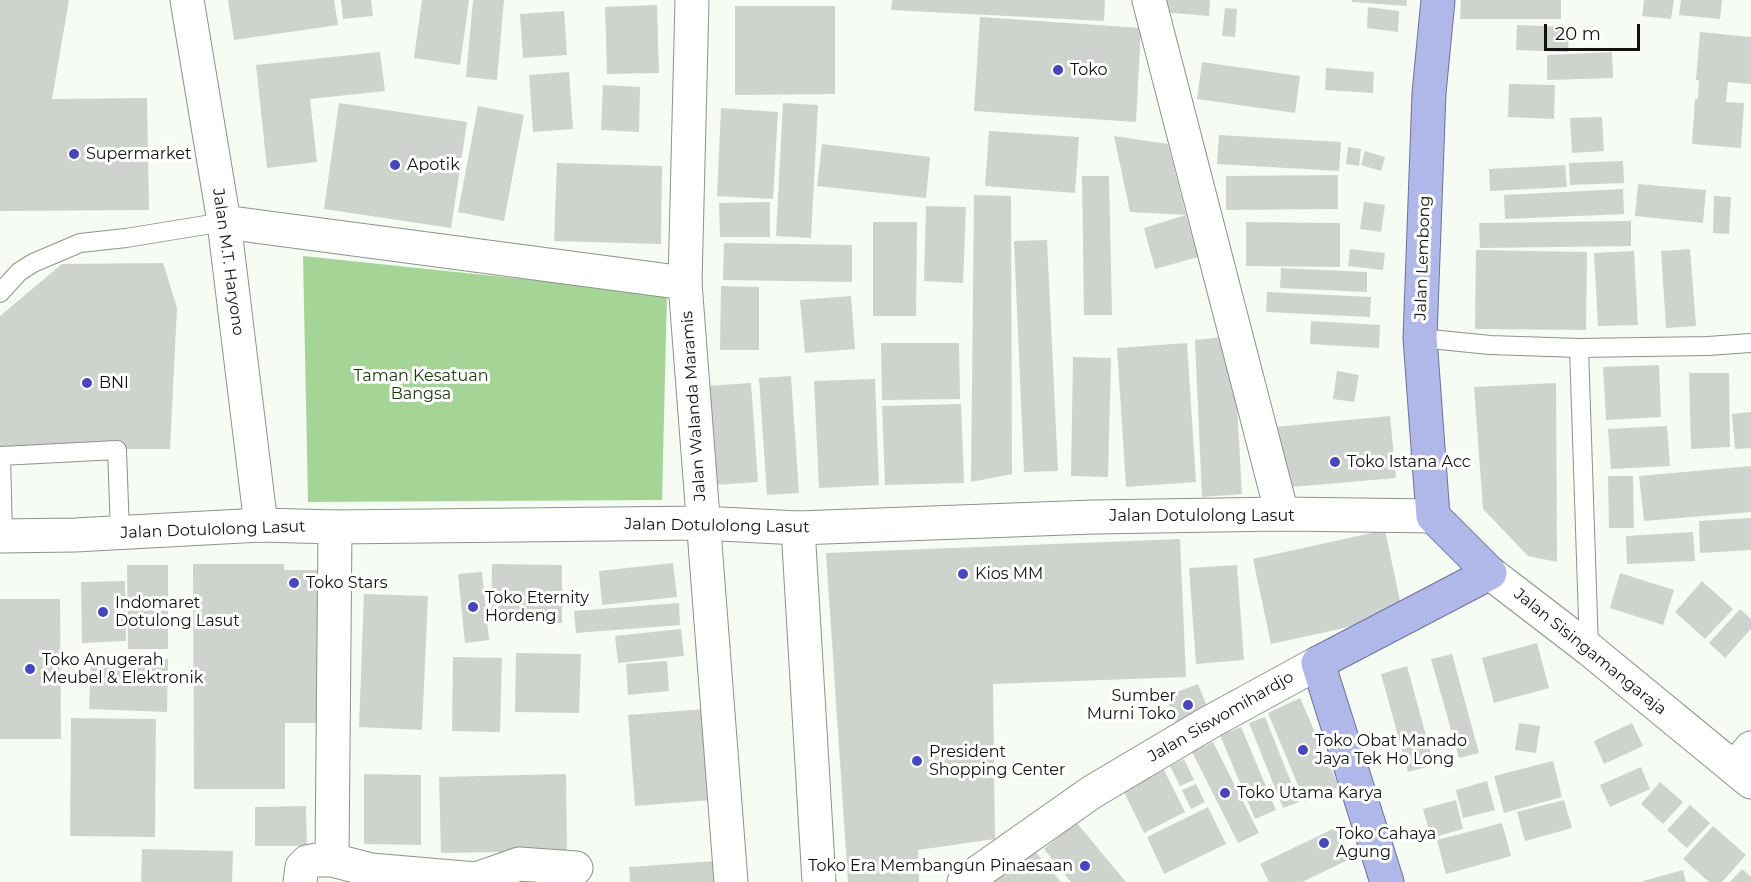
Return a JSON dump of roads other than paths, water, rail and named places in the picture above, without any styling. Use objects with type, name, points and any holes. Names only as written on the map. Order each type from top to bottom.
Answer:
[{"type":"highway","name":"Jalan Lembong","points":[[1433,516],[1420,338],[1429,93],[1438,0]]},
{"type":"highway","name":"Jalan Sisingamangaraja","points":[[1433,516],[1490,573]]},
{"type":"highway","name":"Jalan Siswomihardjo","points":[[1318,663],[1490,573]]},
{"type":"highway","points":[[1318,663],[1387,882]]},
{"type":"street","name":"Jalan M.T. Haryono","points":[[188,0],[224,222],[261,525]]},
{"type":"street","name":"Jalan Walanda Maramis","points":[[692,0],[685,283],[731,882]]},
{"type":"street","points":[[1149,0],[1282,514]]},
{"type":"street","points":[[224,222],[685,283]]},
{"type":"street","name":"Jalan Dotulolong Lasut","points":[[2,536],[261,525],[334,527],[702,523],[798,528],[1093,517],[1282,514],[1433,516]]},
{"type":"street","points":[[332,860],[334,527]]},
{"type":"street","points":[[798,528],[819,882]]},
{"type":"street","name":"Jalan Sisingamangaraja","points":[[1490,573],[1745,766]]},
{"type":"street","name":"Jalan Siswomihardjo","points":[[964,882],[1092,792],[1210,722],[1318,663]]},
{"type":"street","points":[[300,882],[302,867],[307,862],[317,860],[332,860],[370,870],[476,879],[519,864],[576,868]]},
{"type":"lane","points":[[0,293],[19,272],[33,263],[81,243],[224,222]]},
{"type":"lane","points":[[1420,338],[1490,345],[1579,348],[1751,343]]},
{"type":"lane","points":[[1579,348],[1589,649]]},
{"type":"lane","points":[[2,536],[0,456],[117,450],[120,532]]},
{"type":"place","name":"Toko","points":[[1058,70]]},
{"type":"place","name":"Supermarket","points":[[74,154]]},
{"type":"place","name":"Apotik","points":[[395,165]]},
{"type":"place","name":"BNI","points":[[87,383]]},
{"type":"place","name":"Toko Istana Acc","points":[[1335,462]]},
{"type":"place","name":"Kios MM","points":[[963,574]]},
{"type":"place","name":"Toko Stars","points":[[294,583]]},
{"type":"place","name":"Toko Eternity Hordeng","points":[[473,607]]},
{"type":"place","name":"Indomaret Dotulong Lasut","points":[[103,612]]},
{"type":"place","name":"Toko Anugerah Meubel & Elektronik","points":[[30,669]]},
{"type":"place","name":"Sumber Murni Toko","points":[[1188,705]]},
{"type":"place","name":"Toko Obat Manado Jaya Tek Ho Long","points":[[1303,750]]},
{"type":"place","name":"President Shopping Center","points":[[917,761]]},
{"type":"place","name":"Toko Utama Karya","points":[[1225,793]]},
{"type":"place","name":"Toko Cahaya Agung","points":[[1324,843]]},
{"type":"place","name":"Toko Era Membangun Pinaesaan","points":[[1085,866]]},
{"type":"park label","name":"Taman Kesatuan Bangsa","points":[[421,385]]}]
